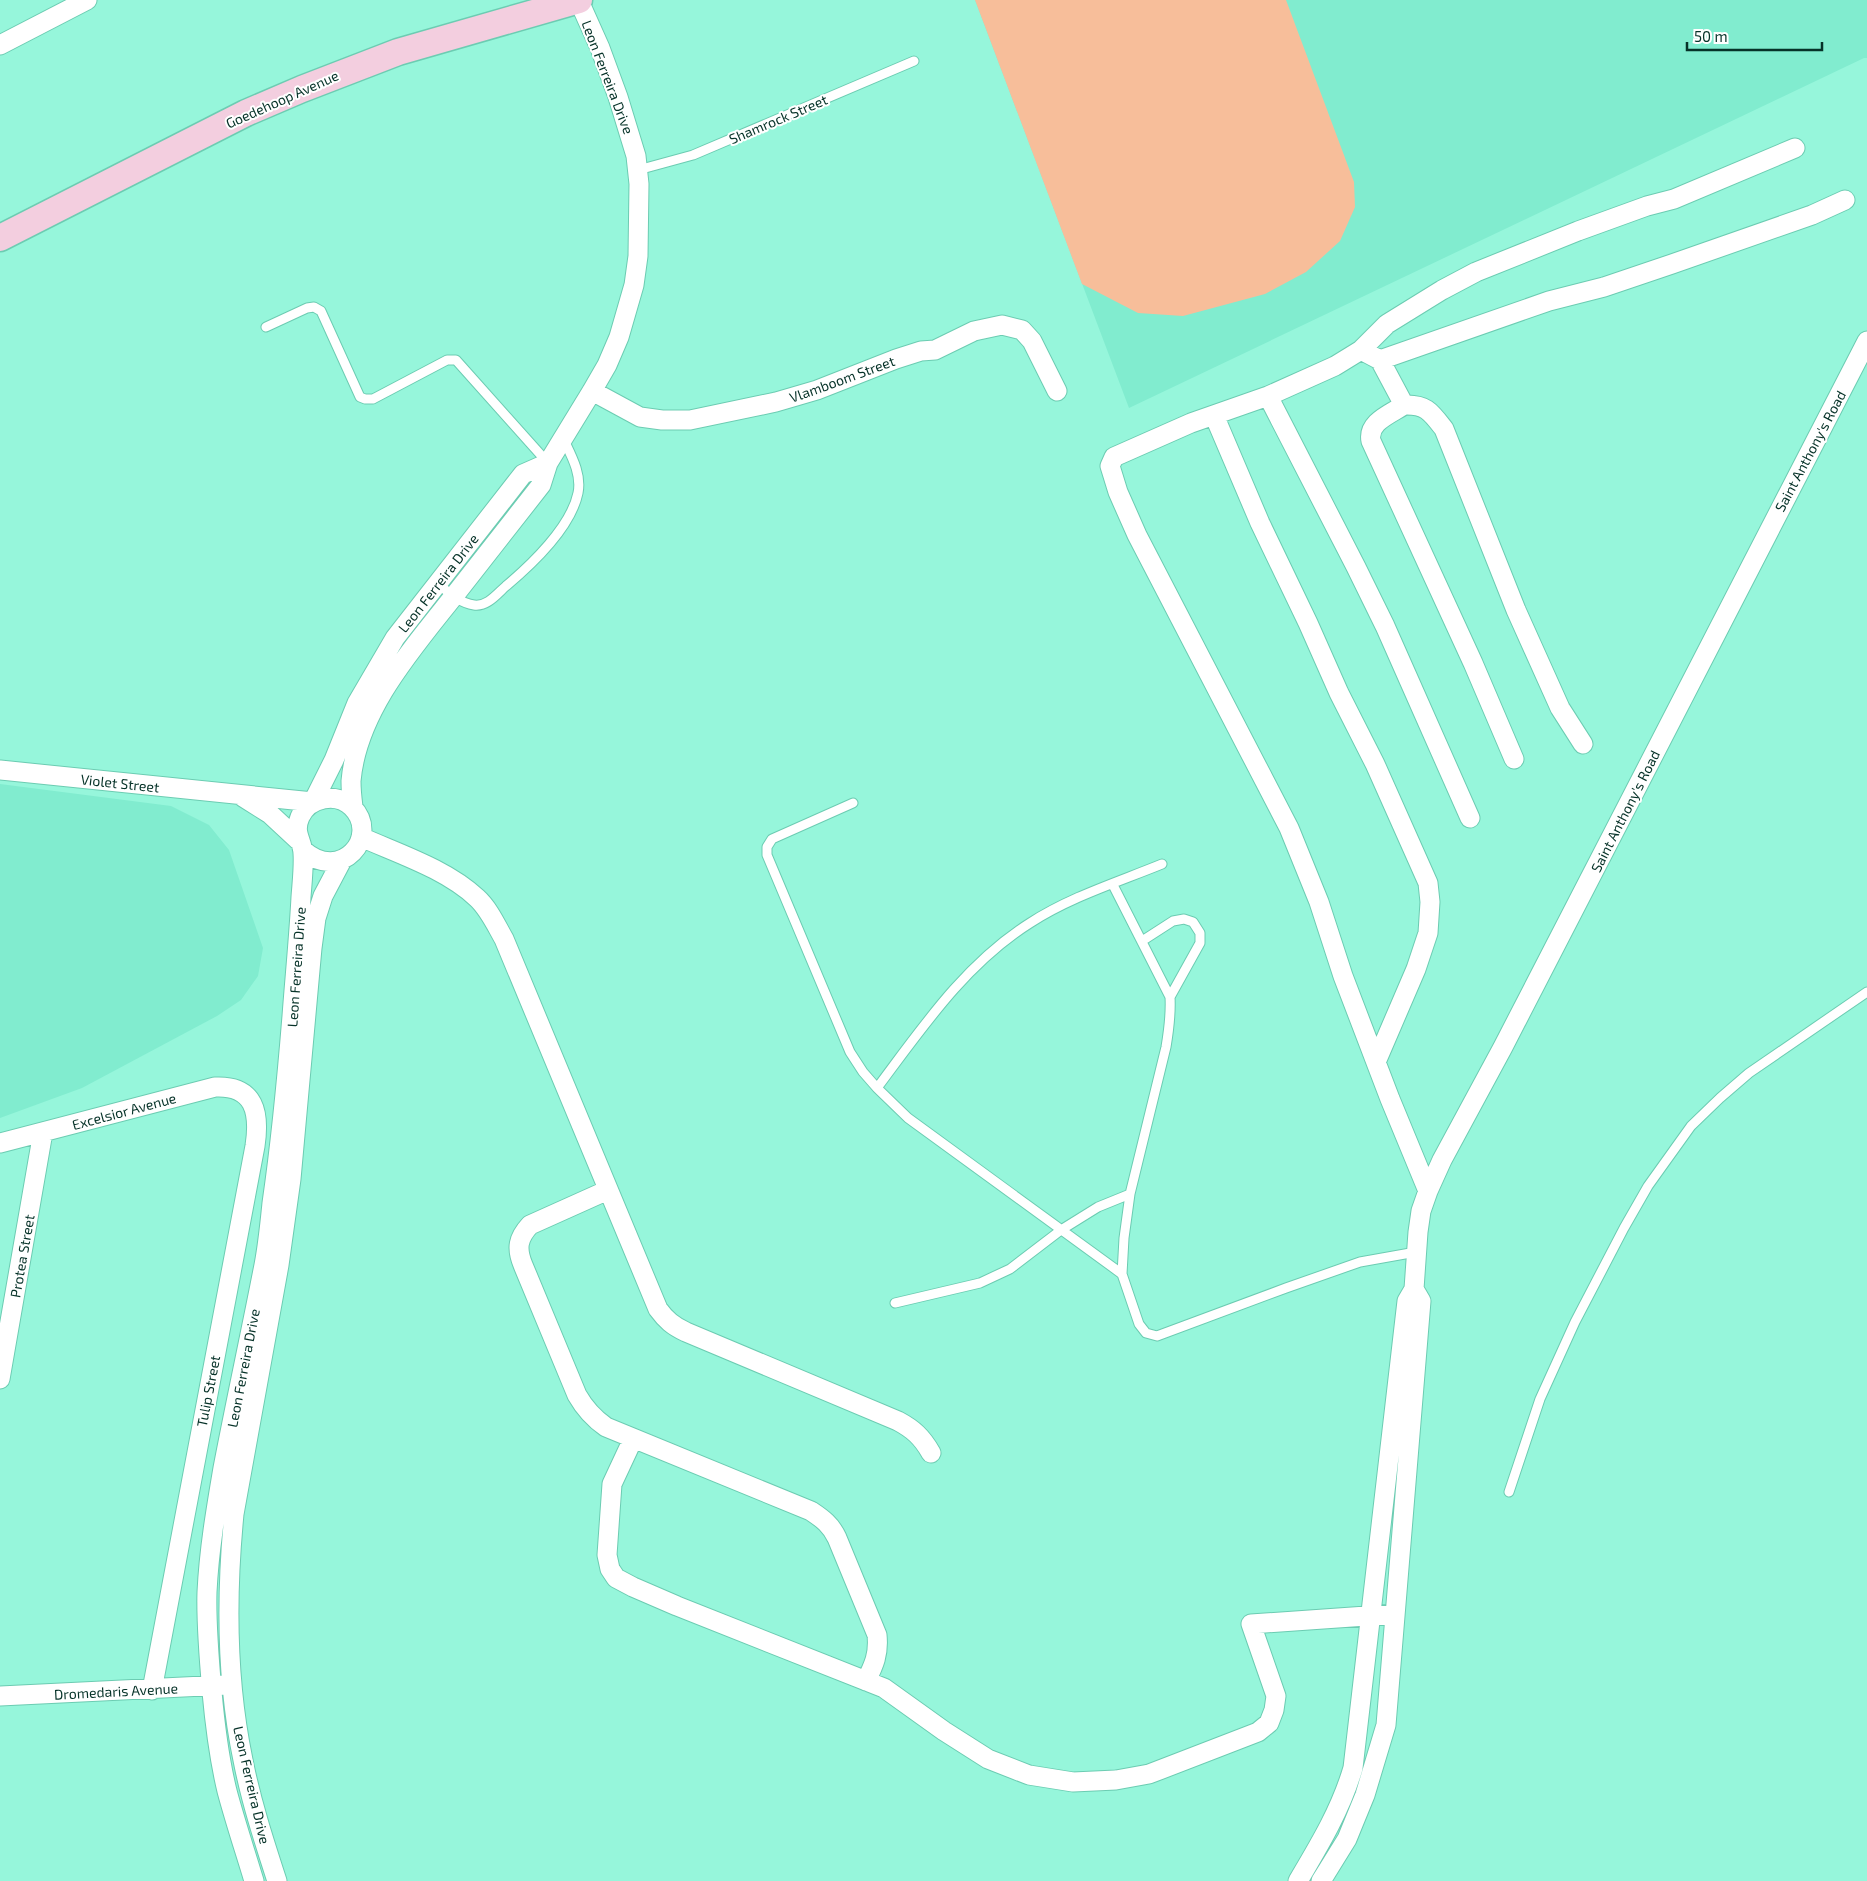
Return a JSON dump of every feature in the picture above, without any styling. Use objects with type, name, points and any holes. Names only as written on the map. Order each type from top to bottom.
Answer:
[{"type":"street","points":[[0,45],[87,0]]},
{"type":"street","name":"Leon Ferreira Drive","points":[[353,807],[351,782],[354,762],[362,736],[377,702],[407,656],[541,485],[548,463],[607,365],[619,337],[634,285],[640,221],[638,170],[625,114],[600,48],[579,0]]},
{"type":"street","name":"Goedehoop Avenue","points":[[0,238],[246,113],[310,85],[398,52],[579,0]]},
{"type":"street","points":[[1428,1191],[1343,976],[1319,902],[1289,828],[1136,535],[1118,492],[1110,466],[1114,457],[1191,423],[1268,396],[1335,366],[1361,350],[1386,324],[1476,272],[1578,231],[1647,206],[1674,199],[1796,148]]},
{"type":"street","points":[[1380,360],[1549,301],[1604,287],[1664,267],[1812,214],[1845,200]]},
{"type":"street","name":"Vlamboom Street","points":[[592,391],[640,417],[662,420],[690,420],[776,402],[817,390],[896,359],[922,351],[935,350],[974,331],[1002,325],[1022,330],[1032,341],[1057,391]]},
{"type":"street","name":"Saint Anthony's Road","points":[[1414,1289],[1421,1211],[1442,1160],[1503,1047],[1867,341]]},
{"type":"street","points":[[1361,350],[1380,360],[1404,405]]},
{"type":"street","points":[[1268,396],[1372,600],[1470,818]]},
{"type":"street","points":[[1514,759],[1473,663],[1371,440],[1371,428],[1404,405],[1422,406],[1444,429],[1516,610],[1560,708],[1583,744]]},
{"type":"street","points":[[1214,415],[1260,523],[1339,693],[1376,764],[1428,883],[1430,902],[1428,933],[1416,969],[1376,1062]]},
{"type":"street","name":"Leon Ferreira Drive","points":[[313,802],[334,760],[357,703],[395,638],[524,474],[548,463]]},
{"type":"street","name":"Violet Street","points":[[0,770],[313,802]]},
{"type":"street","points":[[240,794],[270,814],[311,857],[321,862],[332,863],[342,860],[358,846],[361,837],[360,821],[353,807],[344,801],[334,798],[323,798],[313,802],[304,809],[299,818],[297,829],[301,845]]},
{"type":"street","points":[[361,837],[442,873],[461,884],[478,899],[491,916],[504,939],[658,1309],[666,1320],[674,1327],[910,1427],[919,1435],[931,1453]]},
{"type":"street","name":"Leon Ferreira Drive","points":[[254,1881],[226,1788],[219,1751],[207,1643],[207,1609],[212,1533],[267,1243],[278,1161],[292,1021],[300,910],[301,845]]},
{"type":"street","name":"Leon Ferreira Drive","points":[[277,1881],[252,1800],[243,1760],[228,1649],[228,1599],[234,1514],[279,1265],[291,1179],[316,918],[323,896],[342,860]]},
{"type":"street","name":"Excelsior Avenue","points":[[0,1143],[215,1087],[229,1087],[246,1095]]},
{"type":"street","name":"Tulip Street","points":[[152,1690],[256,1140],[258,1121],[256,1112],[246,1095]]},
{"type":"street","name":"Protea Street","points":[[0,1379],[43,1132]]},
{"type":"street","points":[[608,1190],[530,1225],[521,1234],[519,1256],[580,1402],[600,1424],[632,1440],[811,1511],[824,1519],[832,1527],[876,1635],[878,1648],[876,1661],[866,1681]]},
{"type":"street","points":[[1298,1881],[1333,1820],[1346,1791],[1353,1768],[1407,1302],[1414,1289],[1421,1300],[1386,1724],[1365,1795],[1347,1839],[1320,1881]]},
{"type":"street","points":[[632,1440],[612,1484],[607,1555],[610,1569],[616,1578],[677,1606],[884,1688],[944,1731],[988,1759],[1029,1774],[1072,1782],[1116,1780],[1149,1774],[1258,1732],[1269,1723],[1274,1710],[1276,1696],[1251,1624],[1395,1614]]},
{"type":"street","name":"Dromedaris Avenue","points":[[0,1696],[233,1685]]},
{"type":"lane","name":"Shamrock Street","points":[[638,170],[693,155],[914,61]]},
{"type":"lane","points":[[266,327],[307,308],[314,307],[321,312],[360,397],[365,399],[373,399],[447,360],[456,360],[548,463]]},
{"type":"lane","points":[[438,584],[453,597],[474,605],[486,603],[534,562],[567,518],[578,494],[579,480],[576,468],[563,438]]},
{"type":"lane","points":[[853,803],[772,839],[767,847],[767,855],[850,1052],[862,1072],[908,1118],[1122,1274]]},
{"type":"lane","points":[[877,1088],[960,981],[982,960],[1028,924],[1056,908],[1162,864]]},
{"type":"lane","points":[[1113,884],[1170,997],[1170,1025],[1166,1046],[1130,1194],[1124,1238],[1122,1274],[1139,1324],[1146,1333],[1157,1336],[1360,1262],[1416,1252]]},
{"type":"lane","points":[[1142,941],[1173,921],[1184,919],[1193,922],[1200,933],[1200,943],[1170,997]]},
{"type":"lane","points":[[1509,1492],[1540,1399],[1575,1322],[1648,1186],[1691,1126],[1720,1098],[1749,1073],[1867,992]]},
{"type":"lane","points":[[895,1303],[980,1283],[1010,1269],[1062,1230],[1098,1207],[1130,1194]]},
{"type":"shaded area","points":[[975,0],[1867,0],[1867,58],[1129,408]]},
{"type":"shaded area","points":[[975,0],[1286,0],[1354,182],[1355,207],[1340,241],[1306,272],[1265,294],[1183,316],[1138,313],[1082,284]]},
{"type":"shaded area","points":[[0,784],[171,806],[209,825],[229,850],[263,948],[258,976],[241,1000],[217,1016],[82,1088],[0,1118]]}]
